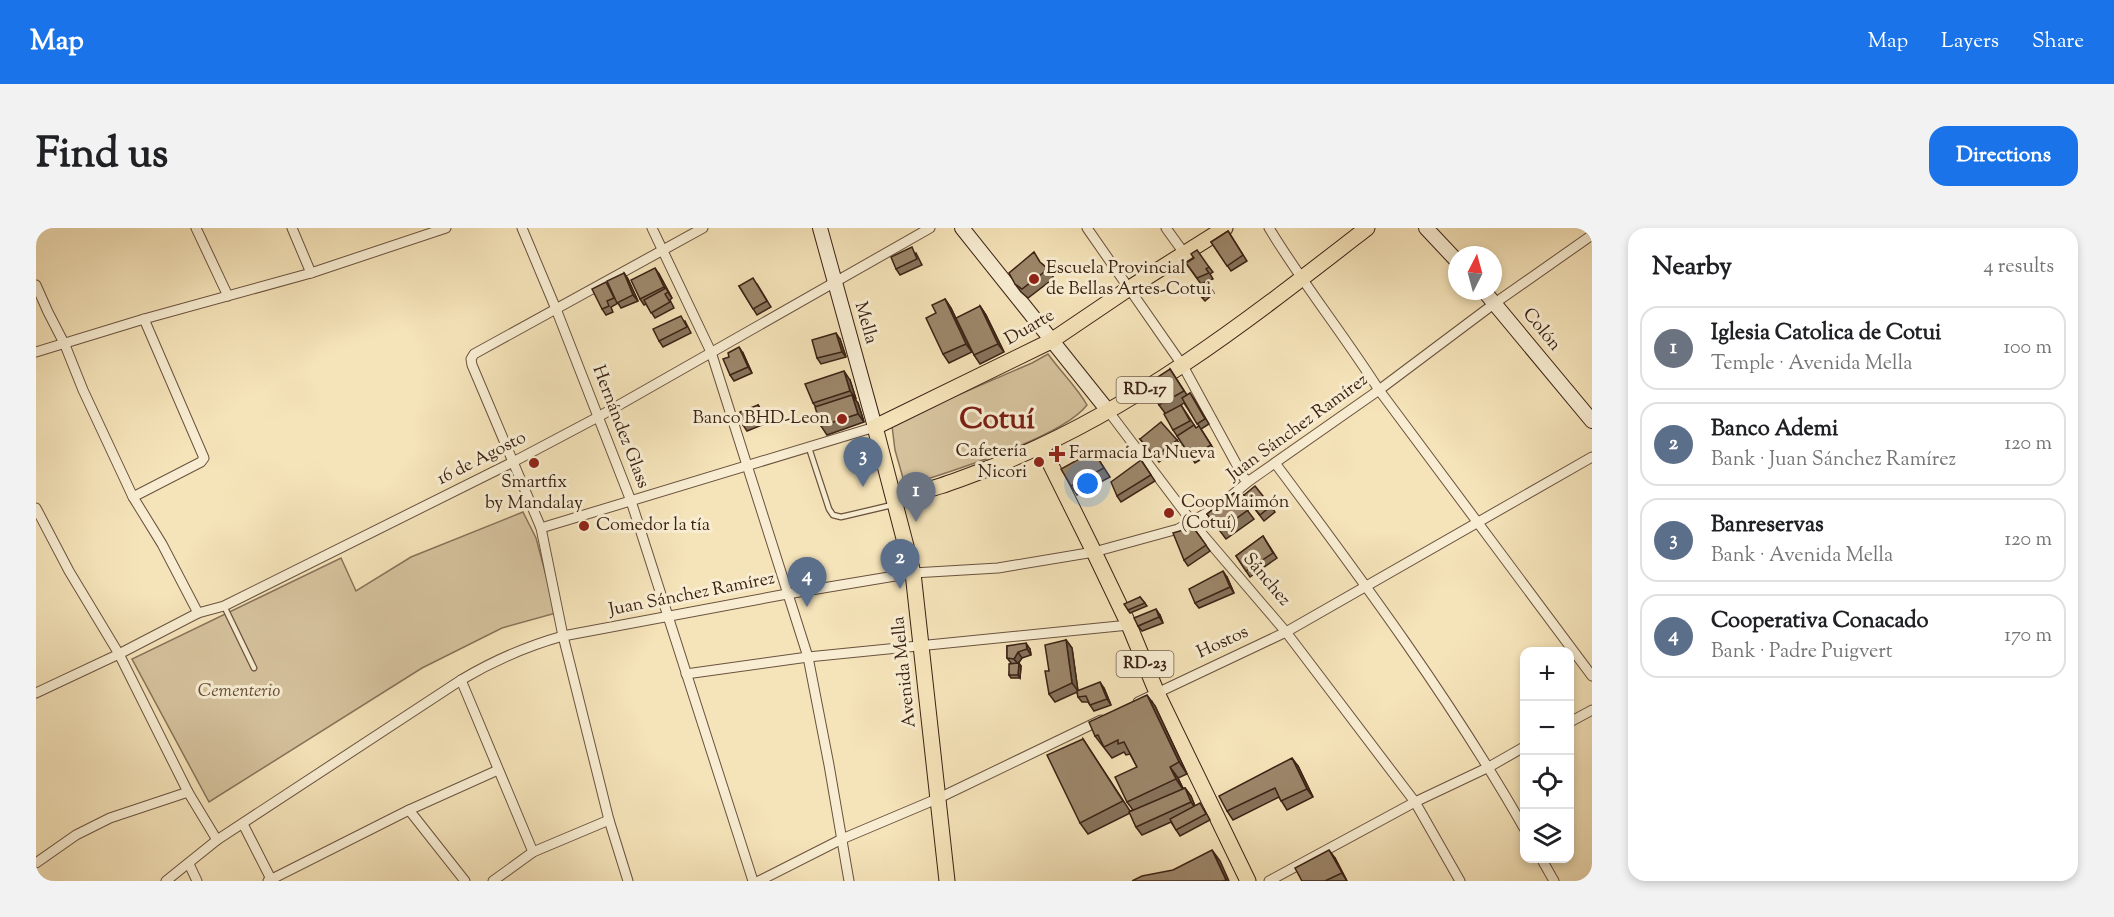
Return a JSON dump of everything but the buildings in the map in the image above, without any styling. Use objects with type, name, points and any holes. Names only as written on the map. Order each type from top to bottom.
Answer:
[{"type":"main road","name":"Mella","points":[[820,228],[875,427]]},
{"type":"main road","name":"Sánchez","points":[[962,228],[1109,412]]},
{"type":"main road","name":"Duarte","points":[[875,427],[1051,341],[1225,228]]},
{"type":"main road","name":"RD-17","points":[[895,500],[961,479],[1042,447],[1109,412],[1183,366],[1367,228]]},
{"type":"main road","points":[[1426,228],[1448,251]]},
{"type":"main road","name":"Colón","points":[[1492,300],[1592,421]]},
{"type":"main road","name":"Avenida Mella","points":[[875,427],[913,573],[947,881]]},
{"type":"main road","name":"RD-23","points":[[1042,447],[1129,625],[1157,693],[1248,881]]},
{"type":"street","points":[[196,228],[228,296]]},
{"type":"street","points":[[292,228],[311,273]]},
{"type":"street","points":[[36,352],[144,319],[311,273],[446,228]]},
{"type":"street","name":"Hernández Glass","points":[[522,228],[631,501],[753,881]]},
{"type":"street","points":[[652,228],[711,352],[808,657],[849,881]]},
{"type":"street","points":[[628,881],[609,820],[563,636],[541,528],[471,358],[474,354],[703,228]]},
{"type":"street","name":"16 de Agosto","points":[[36,693],[198,613],[224,606],[513,462],[598,417],[930,228]]},
{"type":"street","points":[[1087,228],[1183,366],[1244,478],[1249,481]]},
{"type":"street","points":[[1166,228],[1184,253]]},
{"type":"street","points":[[1269,228],[1301,279],[1379,390],[1592,675]]},
{"type":"street","name":"Juan Sánchez Ramírez","points":[[166,881],[217,840],[461,680],[487,664],[539,642],[787,594],[913,573],[998,568],[1094,552],[1178,529],[1219,506],[1249,481],[1379,390],[1495,303],[1592,235]]},
{"type":"street","points":[[36,285],[133,497],[162,543],[198,613]]},
{"type":"street","points":[[133,497],[201,462],[204,458],[144,319]]},
{"type":"street","name":"Sánchez","points":[[1109,412],[1192,522],[1286,632],[1415,802],[1460,881]]},
{"type":"street","points":[[541,528],[875,427]]},
{"type":"street","name":"Hostos","points":[[1126,708],[1286,632],[1592,458]]},
{"type":"street","points":[[1275,463],[1366,585],[1489,767],[1520,821]]},
{"type":"street","points":[[36,508],[69,571],[119,654],[188,792],[217,840]]},
{"type":"street","points":[[686,674],[808,657],[1129,625]]},
{"type":"street","points":[[461,680],[533,852]]},
{"type":"street","points":[[1574,719],[1592,710]]},
{"type":"street","points":[[759,881],[842,839],[939,798],[1105,718]]},
{"type":"street","points":[[1269,881],[1415,802],[1489,767],[1520,749]]},
{"type":"street","points":[[243,824],[270,880],[409,810],[498,770]]},
{"type":"street","points":[[36,863],[76,835],[110,819],[188,792]]},
{"type":"street","points":[[409,810],[465,881]]},
{"type":"street","points":[[493,881],[533,852],[609,820]]},
{"type":"street","points":[[1545,863],[1554,881]]},
{"type":"street","points":[[189,864],[197,881]]},
{"type":"lane","points":[[809,448],[829,509],[833,514],[841,517],[895,500]]},
{"type":"lane","points":[[224,606],[254,668]]},
{"type":"green space","points":[[1048,354],[1087,405],[1074,417],[1032,441],[979,462],[912,484],[903,478],[895,450],[892,426]]},
{"type":"green space","name":"Cementerio","points":[[523,512],[536,538],[556,613],[502,628],[422,668],[209,802],[132,659],[341,558],[356,591],[411,557]]},
{"type":"place","name":"Escuela Provincial de Bellas Artes-Cotui","points":[[1034,279]]},
{"type":"place","name":"Banco BHD-Leon","points":[[842,419]]},
{"type":"place","name":"Farmacia La Nueva","points":[[1057,454]]},
{"type":"place","name":"Cafetería Nicori","points":[[1039,462]]},
{"type":"place","name":"Smartfix by Mandalay","points":[[534,463]]},
{"type":"place","name":"Banreservas","points":[[863,487]]},
{"type":"place","name":"CoopMaimón (Cotuí)","points":[[1169,513]]},
{"type":"place","name":"Iglesia Catolica de Cotui","points":[[916,522]]},
{"type":"place","name":"Comedor la tía","points":[[584,526]]},
{"type":"place","name":"Banco Ademi","points":[[900,589]]},
{"type":"place","name":"Cooperativa Conacado","points":[[807,607]]},
{"type":"district","name":"Cotuí","points":[[997,420]]}]
